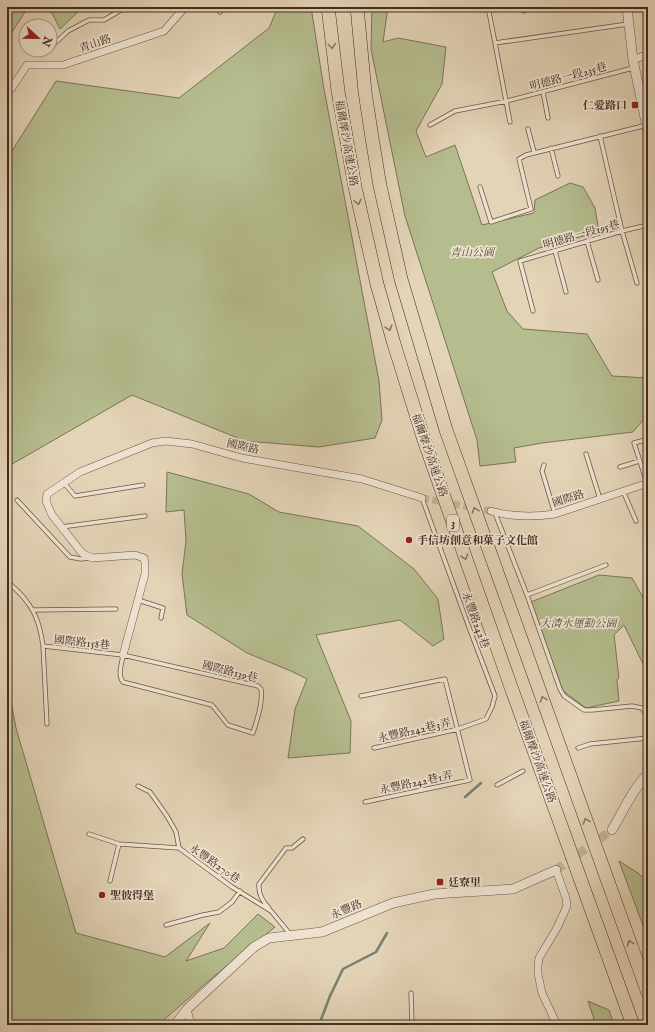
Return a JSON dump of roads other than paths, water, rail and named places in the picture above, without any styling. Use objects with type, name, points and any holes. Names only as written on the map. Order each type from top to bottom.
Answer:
[{"type":"highway","name":"福爾摩沙高速公路","points":[[328,7],[338,91],[355,187],[377,284],[392,337],[426,448],[633,1025]]},
{"type":"highway","name":"3","points":[[357,7],[365,92],[372,138],[380,186],[401,279],[446,430],[648,993]]},
{"type":"street","name":"青山路","points":[[11,89],[27,65],[63,65],[164,31],[186,7]]},
{"type":"street","points":[[627,7],[634,64],[647,127]]},
{"type":"street","points":[[634,64],[648,54]]},
{"type":"street","name":"國際路","points":[[92,558],[82,553],[52,515],[46,501],[47,494],[80,472],[152,443],[166,441],[192,444],[242,458],[362,479],[422,498]]},
{"type":"street","name":"國際路","points":[[493,512],[525,516],[555,514],[648,484]]},
{"type":"street","points":[[92,558],[135,555],[144,558],[145,574],[123,655]]},
{"type":"street","points":[[612,830],[634,792],[648,774]]},
{"type":"street","points":[[556,870],[566,898],[567,906],[557,928],[539,958],[538,974],[542,993],[557,1025]]},
{"type":"street","name":"永豐路","points":[[175,1025],[187,1009],[254,947],[269,938],[322,932],[393,903],[434,894],[513,889],[556,870]]},
{"type":"street","points":[[187,1009],[191,1025]]},
{"type":"lane","points":[[58,40],[68,31],[78,25],[89,20],[104,20],[125,7]]},
{"type":"lane","points":[[215,7],[220,12]]},
{"type":"lane","points":[[488,7],[510,122]]},
{"type":"lane","points":[[495,43],[629,24]]},
{"type":"lane","name":"明德路一段235巷","points":[[430,125],[455,111],[543,92],[634,64]]},
{"type":"lane","points":[[543,92],[548,118]]},
{"type":"lane","points":[[480,187],[491,222],[531,209],[519,159],[534,152],[600,136],[647,127]]},
{"type":"lane","points":[[528,129],[534,152]]},
{"type":"lane","points":[[600,136],[622,231],[637,283]]},
{"type":"lane","points":[[551,148],[558,176]]},
{"type":"lane","name":"明德路一段195巷","points":[[533,311],[520,261],[622,231],[648,225]]},
{"type":"lane","points":[[587,241],[598,280]]},
{"type":"lane","points":[[555,251],[566,292]]},
{"type":"lane","points":[[648,439],[634,443],[648,484]]},
{"type":"lane","points":[[586,454],[601,499]]},
{"type":"lane","points":[[620,467],[640,461]]},
{"type":"lane","points":[[544,464],[542,471],[555,514]]},
{"type":"lane","points":[[64,483],[75,496],[143,485]]},
{"type":"lane","points":[[623,491],[636,521]]},
{"type":"lane","name":"永豐路242巷","points":[[422,498],[495,696],[492,707],[486,719],[458,729]]},
{"type":"lane","points":[[17,500],[70,557],[81,559],[92,558]]},
{"type":"lane","points":[[493,512],[527,595],[560,689],[564,696],[584,710],[632,706],[642,708],[648,717]]},
{"type":"lane","points":[[61,527],[146,516]]},
{"type":"lane","points":[[527,595],[606,565]]},
{"type":"lane","name":"國際路158巷","points":[[7,581],[28,602],[40,630],[43,646],[123,655]]},
{"type":"lane","points":[[138,600],[163,608],[161,618]]},
{"type":"lane","points":[[32,610],[116,609]]},
{"type":"lane","points":[[43,646],[47,724]]},
{"type":"lane","name":"國際路139巷","points":[[123,655],[258,686],[261,689],[262,694],[261,706],[253,734],[228,725],[212,705],[123,682],[120,678],[123,655]]},
{"type":"lane","points":[[361,696],[445,679],[458,729]]},
{"type":"lane","name":"永豐路242巷3弄","points":[[374,748],[458,729]]},
{"type":"lane","name":"永豐路242巷1弄","points":[[365,802],[470,780],[458,729]]},
{"type":"lane","points":[[578,748],[590,744],[648,738]]},
{"type":"lane","points":[[497,785],[523,771]]},
{"type":"lane","points":[[138,786],[150,792],[167,816],[176,832],[179,848]]},
{"type":"lane","name":"永豐路270巷","points":[[89,834],[120,844],[179,848],[232,887],[270,911],[291,935]]},
{"type":"lane","points":[[270,911],[259,894],[259,884],[286,848],[292,848],[303,839]]},
{"type":"lane","points":[[110,881],[120,844]]},
{"type":"lane","points":[[166,925],[219,912],[232,902],[240,891]]},
{"type":"lane","points":[[411,993],[412,1025]]},
{"type":"waterway","points":[[465,797],[481,783]]},
{"type":"waterway","points":[[319,1025],[330,996],[343,969],[376,952],[387,933]]},
{"type":"tunnel","points":[[422,498],[491,511]]},
{"type":"tunnel","points":[[556,870],[612,830]]},
{"type":"place","name":"仁愛路口","points":[[635,105]]},
{"type":"place","name":"手信坊創意和菓子文化館","points":[[409,540]]},
{"type":"place","name":"廷寮里","points":[[440,882]]},
{"type":"place","name":"聖彼得堡","points":[[102,895]]},
{"type":"park label","name":"青山公園","points":[[472,252]]},
{"type":"park label","name":"大清水運動公園","points":[[578,623]]}]
